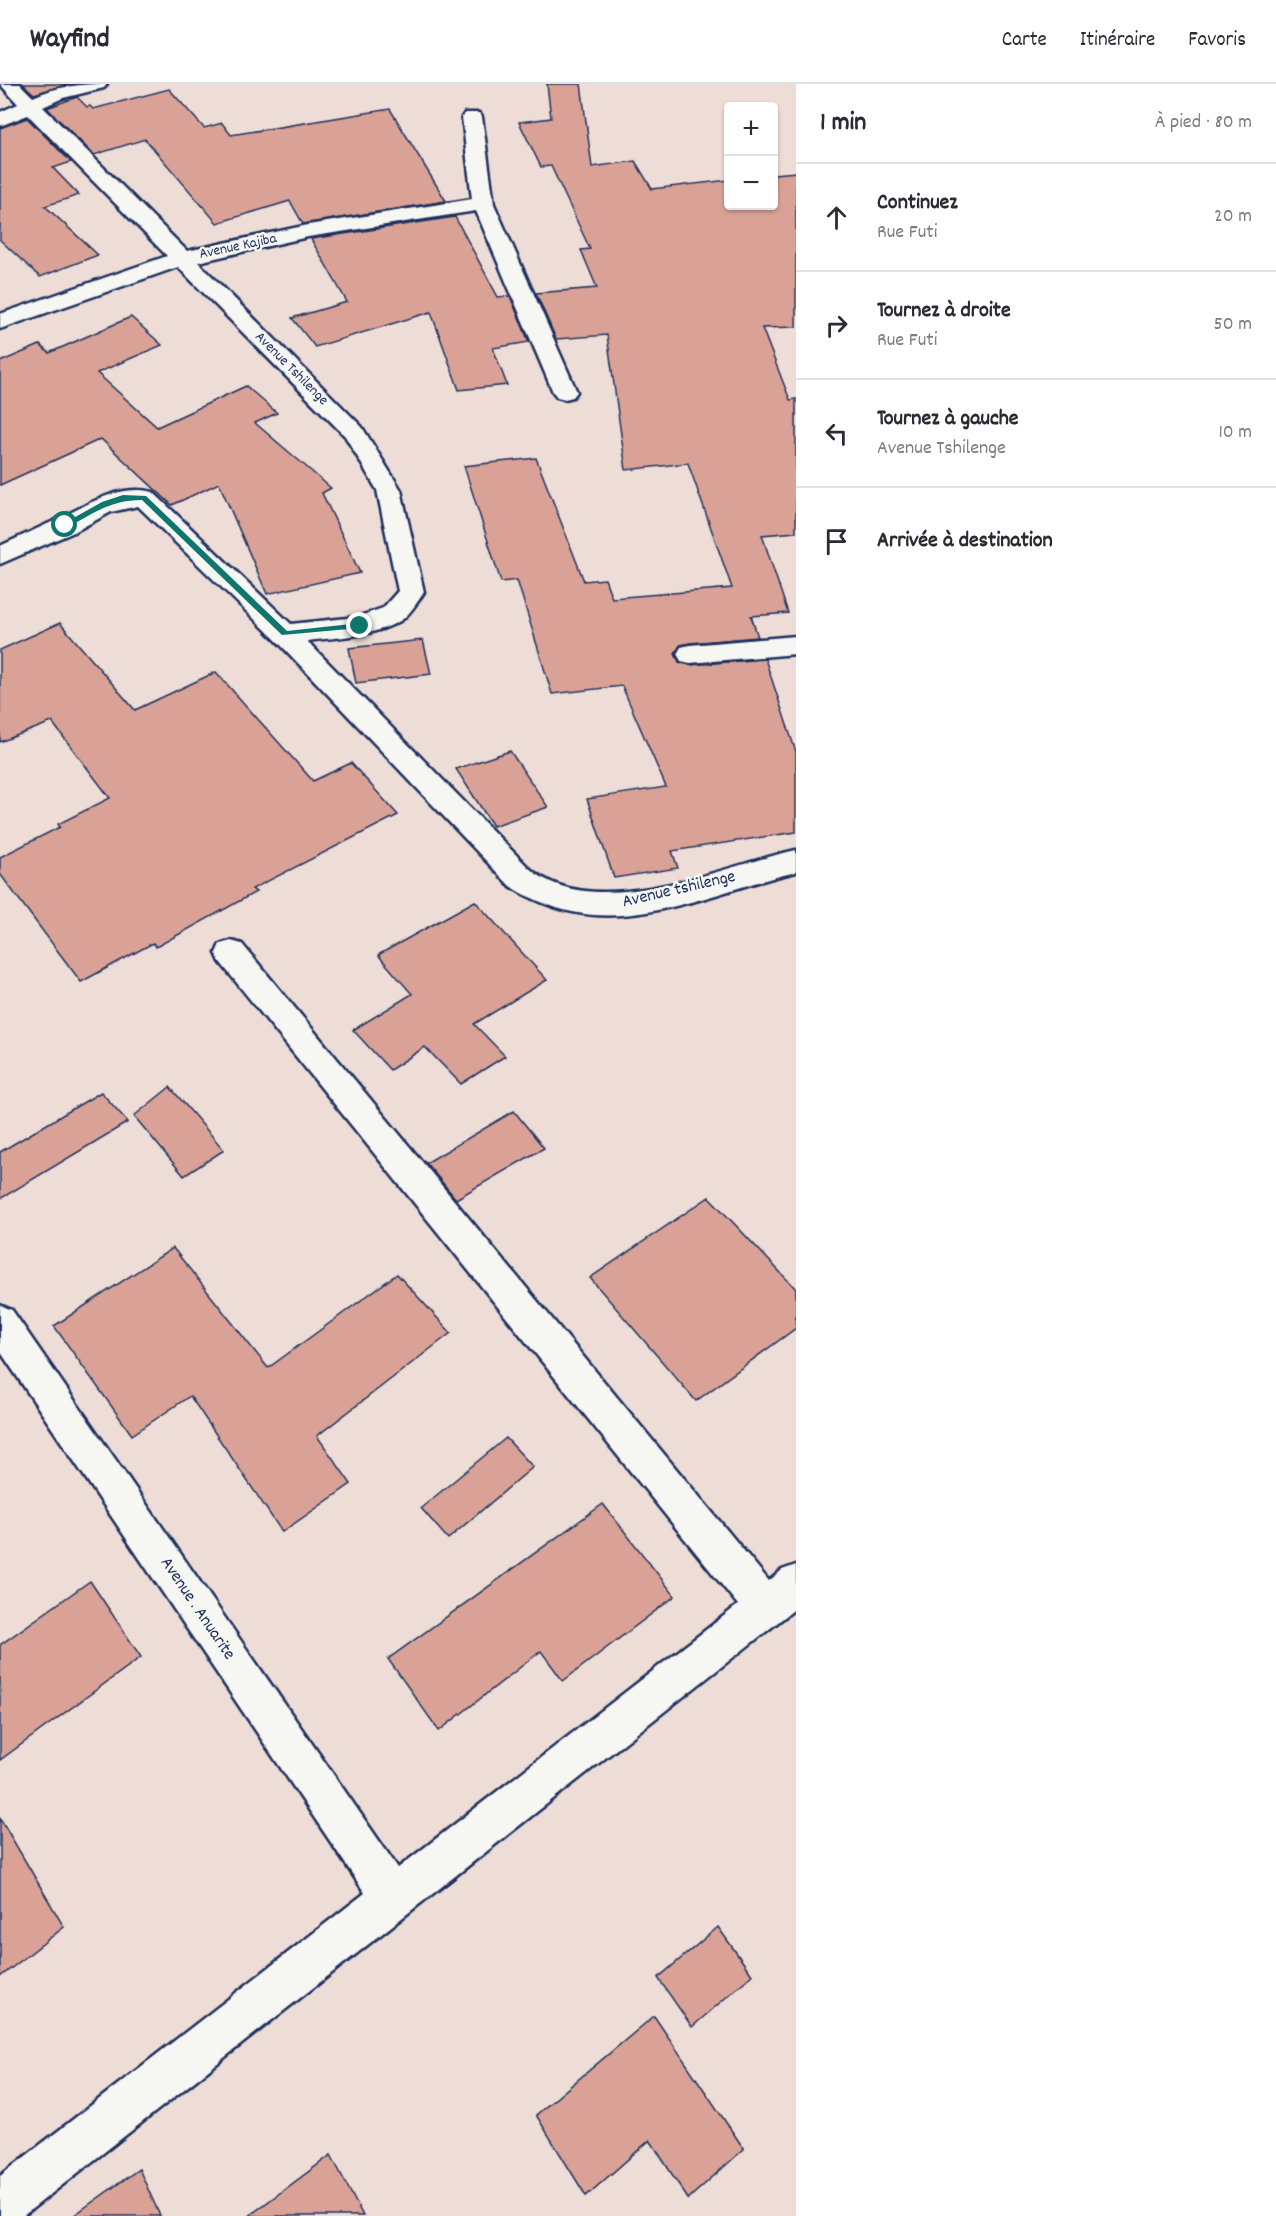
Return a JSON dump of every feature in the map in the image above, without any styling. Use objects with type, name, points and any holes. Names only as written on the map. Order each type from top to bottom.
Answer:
[{"type":"street","name":"Avenue Tshilenge","points":[[9,84],[354,432],[389,490],[411,592],[392,614],[360,626],[285,633]]},
{"type":"street","points":[[0,120],[57,94],[97,84]]},
{"type":"street","points":[[472,117],[483,204],[565,392]]},
{"type":"street","name":"Avenue Kajiba","points":[[0,322],[180,259],[308,231],[483,204]]},
{"type":"street","points":[[0,556],[105,504],[123,498],[144,498],[285,633]]},
{"type":"street","name":"Avenue tshilenge","points":[[285,633],[528,884],[567,901],[624,905],[705,887],[796,861]]},
{"type":"street","points":[[690,654],[796,645]]},
{"type":"street","points":[[0,2205],[781,1596],[231,953]]},
{"type":"street","name":"Avenue . Anuarite","points":[[0,1321],[393,1897]]},
{"type":"building","points":[[23,84],[65,84],[66,85],[34,94]]},
{"type":"building","points":[[547,84],[581,84],[592,167],[635,161],[652,189],[724,181],[724,210],[778,210],[778,174],[796,172],[796,327],[762,328],[790,400],[796,399],[796,532],[762,535],[788,613],[751,616],[758,637],[690,643],[681,645],[675,653],[679,662],[690,665],[765,659],[796,752],[796,832],[672,851],[678,868],[614,878],[587,799],[666,787],[622,686],[552,694],[517,580],[501,582],[464,466],[536,458],[584,581],[605,579],[612,598],[732,588],[688,463],[626,470],[607,335],[556,339],[536,293],[597,288],[581,250],[590,249],[551,166],[541,167],[519,122],[551,118]]},
{"type":"building","points":[[169,89],[204,128],[222,123],[231,135],[390,109],[446,201],[303,224],[290,201],[217,223],[145,139],[94,155],[47,108],[77,97],[87,107],[90,106],[93,109]]},
{"type":"building","points":[[27,118],[71,162],[53,168],[79,195],[45,206],[98,255],[40,277],[0,240],[0,128]]},
{"type":"building","points":[[455,217],[498,297],[510,296],[529,342],[493,348],[507,385],[459,390],[431,312],[315,347],[292,318],[347,302],[311,239]]},
{"type":"building","points":[[131,317],[162,345],[97,373],[157,427],[246,386],[277,413],[255,423],[331,488],[322,493],[360,573],[267,594],[219,483],[172,505],[101,439],[0,485],[0,362],[40,345],[49,353]]},
{"type":"building","points":[[60,623],[135,710],[216,672],[313,781],[351,763],[398,815],[252,889],[256,892],[156,947],[153,943],[81,982],[0,874],[0,857],[60,827],[58,824],[110,798],[52,722],[0,742],[0,650]]},
{"type":"building","points":[[423,640],[431,674],[356,683],[349,648]]},
{"type":"building","points":[[510,751],[548,807],[493,826],[456,769]]},
{"type":"building","points":[[475,901],[547,980],[474,1024],[505,1056],[461,1084],[425,1047],[390,1070],[353,1030],[412,994],[378,955]]},
{"type":"building","points":[[170,1087],[224,1150],[184,1176],[134,1116]]},
{"type":"building","points":[[101,1092],[128,1122],[0,1199],[0,1152]]},
{"type":"building","points":[[514,1111],[544,1148],[456,1199],[426,1163]]},
{"type":"building","points":[[709,1197],[796,1289],[796,1328],[696,1401],[590,1278]]},
{"type":"building","points":[[173,1248],[268,1368],[397,1274],[451,1333],[317,1436],[351,1484],[282,1532],[190,1396],[132,1435],[54,1326]]},
{"type":"building","points":[[506,1438],[533,1467],[448,1539],[421,1508]]},
{"type":"building","points":[[603,1504],[675,1596],[563,1681],[541,1651],[439,1731],[388,1659]]},
{"type":"building","points":[[90,1581],[141,1657],[0,1760],[0,1645]]},
{"type":"building","points":[[0,1818],[64,1927],[0,1977]]},
{"type":"building","points":[[718,1927],[752,1975],[692,2027],[658,1978]]},
{"type":"building","points":[[654,2016],[744,2149],[688,2199],[650,2140],[586,2196],[536,2115]]},
{"type":"building","points":[[331,2155],[363,2216],[249,2216]]},
{"type":"building","points":[[139,2169],[160,2216],[73,2216]]},
{"type":"route","points":[[65,525],[105,504],[123,498],[144,498],[285,633],[360,626]]}]
